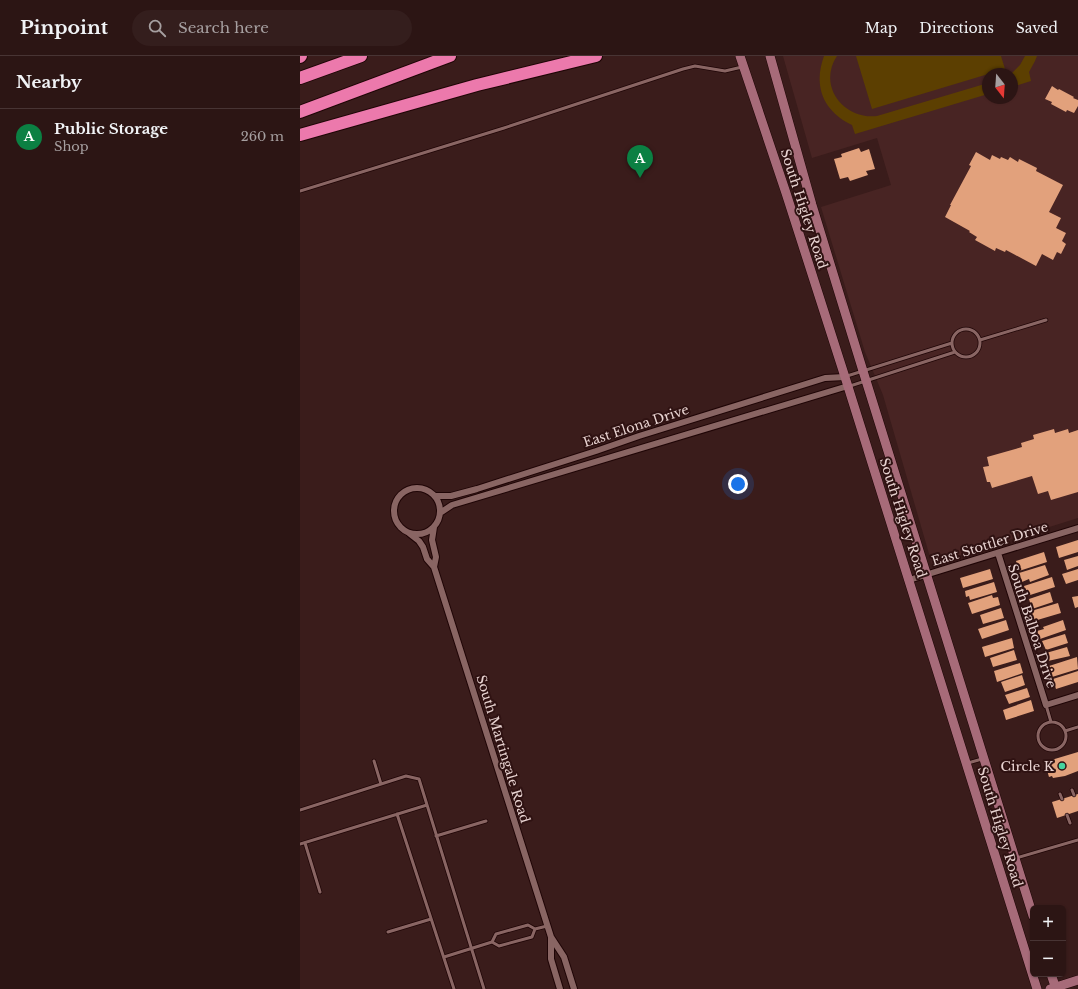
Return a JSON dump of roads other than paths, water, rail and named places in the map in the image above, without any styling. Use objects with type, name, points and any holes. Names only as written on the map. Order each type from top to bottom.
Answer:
[{"type":"highway","points":[[300,78],[361,56]]},
{"type":"highway","points":[[300,112],[450,56]]},
{"type":"highway","points":[[300,135],[478,85],[596,56]]},
{"type":"main road","name":"South Higley Road","points":[[740,56],[786,193],[967,763],[1037,989]]},
{"type":"main road","name":"South Higley Road","points":[[770,56],[812,205],[864,376],[1030,906]]},
{"type":"main road","points":[[1052,977],[1054,988],[1078,980]]},
{"type":"street","name":"East Elona Drive","points":[[434,496],[451,496],[478,489],[596,452],[639,436],[826,378],[846,382]]},
{"type":"street","name":"East Elona Drive","points":[[440,513],[452,505],[846,382]]},
{"type":"street","points":[[421,488],[434,496],[440,507],[440,513],[434,527],[423,534],[416,534],[403,530],[397,524],[393,509],[395,502],[406,490],[421,488]]},
{"type":"street","name":"South Martingale Road","points":[[434,527],[432,540],[436,557],[434,567]]},
{"type":"street","name":"East Stottler Drive","points":[[909,580],[1078,528]]},
{"type":"street","name":"South Martingale Road","points":[[410,533],[419,541],[423,547],[427,559],[434,567],[547,926],[551,937],[564,957],[574,989]]},
{"type":"street","name":"South Balboa Drive","points":[[998,553],[1046,705]]},
{"type":"street","points":[[1046,705],[1078,694]]},
{"type":"street","name":"South Martingale Road","points":[[551,937],[551,959],[560,989]]},
{"type":"lane","points":[[300,192],[504,128],[683,69],[695,66],[725,71],[743,67]]},
{"type":"lane","points":[[980,340],[1046,320]]},
{"type":"lane","points":[[966,329],[975,332],[980,340],[980,348],[975,355],[966,358],[955,352],[952,348],[952,343],[955,335],[966,329]]},
{"type":"lane","points":[[846,382],[952,343]]},
{"type":"lane","points":[[846,382],[955,352]]},
{"type":"lane","points":[[1046,705],[1051,722]]},
{"type":"lane","points":[[1051,722],[1060,724],[1065,731],[1065,740],[1060,747],[1051,750],[1046,749],[1039,743],[1038,733],[1042,725],[1051,722]]},
{"type":"lane","points":[[1065,731],[1078,727]]},
{"type":"lane","points":[[967,763],[983,758]]},
{"type":"lane","points":[[374,761],[381,784]]},
{"type":"lane","points":[[300,810],[406,776],[419,779],[484,989]]},
{"type":"lane","points":[[1072,790],[1074,795]]},
{"type":"lane","points":[[1060,794],[1062,799]]},
{"type":"lane","points":[[300,844],[427,805]]},
{"type":"lane","points":[[397,814],[454,989]]},
{"type":"lane","points":[[1067,815],[1070,823]]},
{"type":"lane","points":[[436,836],[486,821]]},
{"type":"lane","points":[[1015,859],[1078,840]]},
{"type":"lane","points":[[305,842],[320,892]]},
{"type":"lane","points":[[388,932],[431,920]]},
{"type":"lane","points":[[444,957],[492,942],[496,934],[528,925],[535,929],[547,926]]},
{"type":"lane","points":[[492,942],[499,946],[532,937],[535,929]]},
{"type":"place","name":"Public Storage","points":[[640,178]]},
{"type":"place","name":"Circle K","points":[[1062,766]]}]
